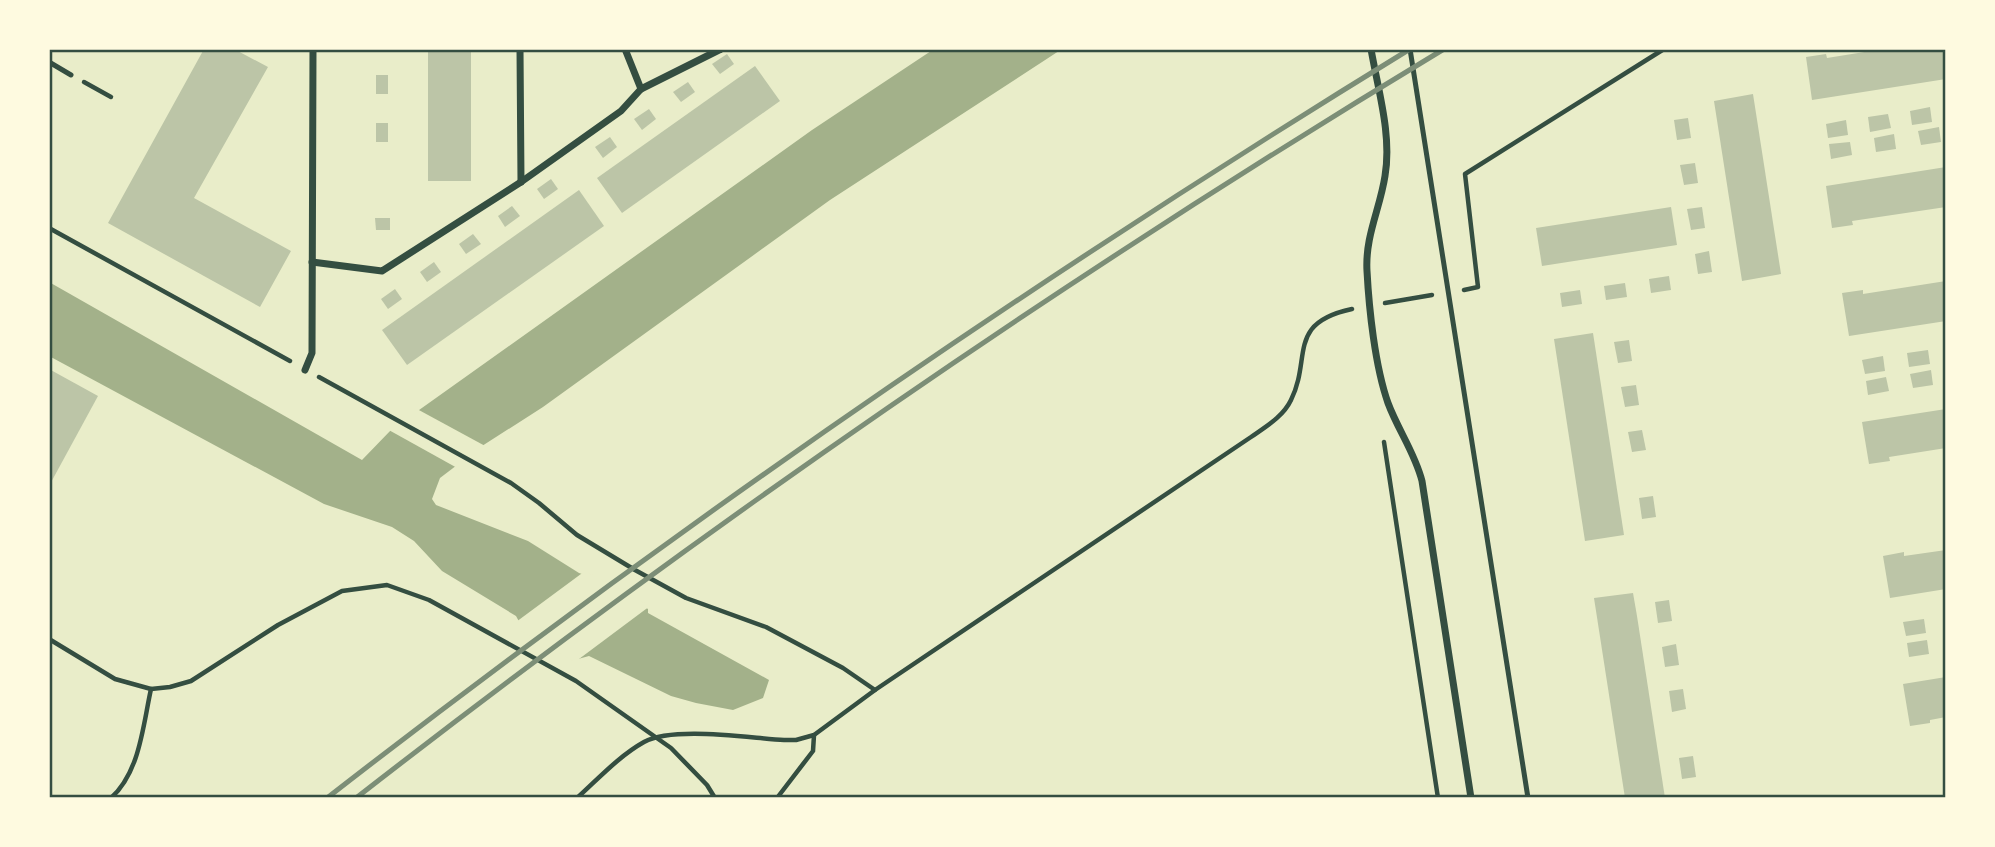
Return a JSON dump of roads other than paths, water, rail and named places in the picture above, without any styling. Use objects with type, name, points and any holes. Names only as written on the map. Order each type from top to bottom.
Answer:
[{"type":"street","points":[[305,370],[312,353],[313,49]]},
{"type":"street","points":[[520,49],[521,182]]},
{"type":"street","points":[[625,49],[641,89]]},
{"type":"street","points":[[312,262],[382,271],[521,182],[621,111],[641,89],[722,49]]},
{"type":"street","points":[[1371,49],[1387,148],[1385,176],[1367,244],[1367,271],[1377,353],[1387,400],[1418,464],[1422,481],[1471,798]]},
{"type":"lane","points":[[1410,49],[1528,798]]},
{"type":"lane","points":[[49,62],[71,75]]},
{"type":"railway","points":[[327,798],[590,599],[858,408],[1131,225],[1410,49]]},
{"type":"railway","points":[[356,798],[620,599],[889,407],[1164,224],[1444,49]]}]
